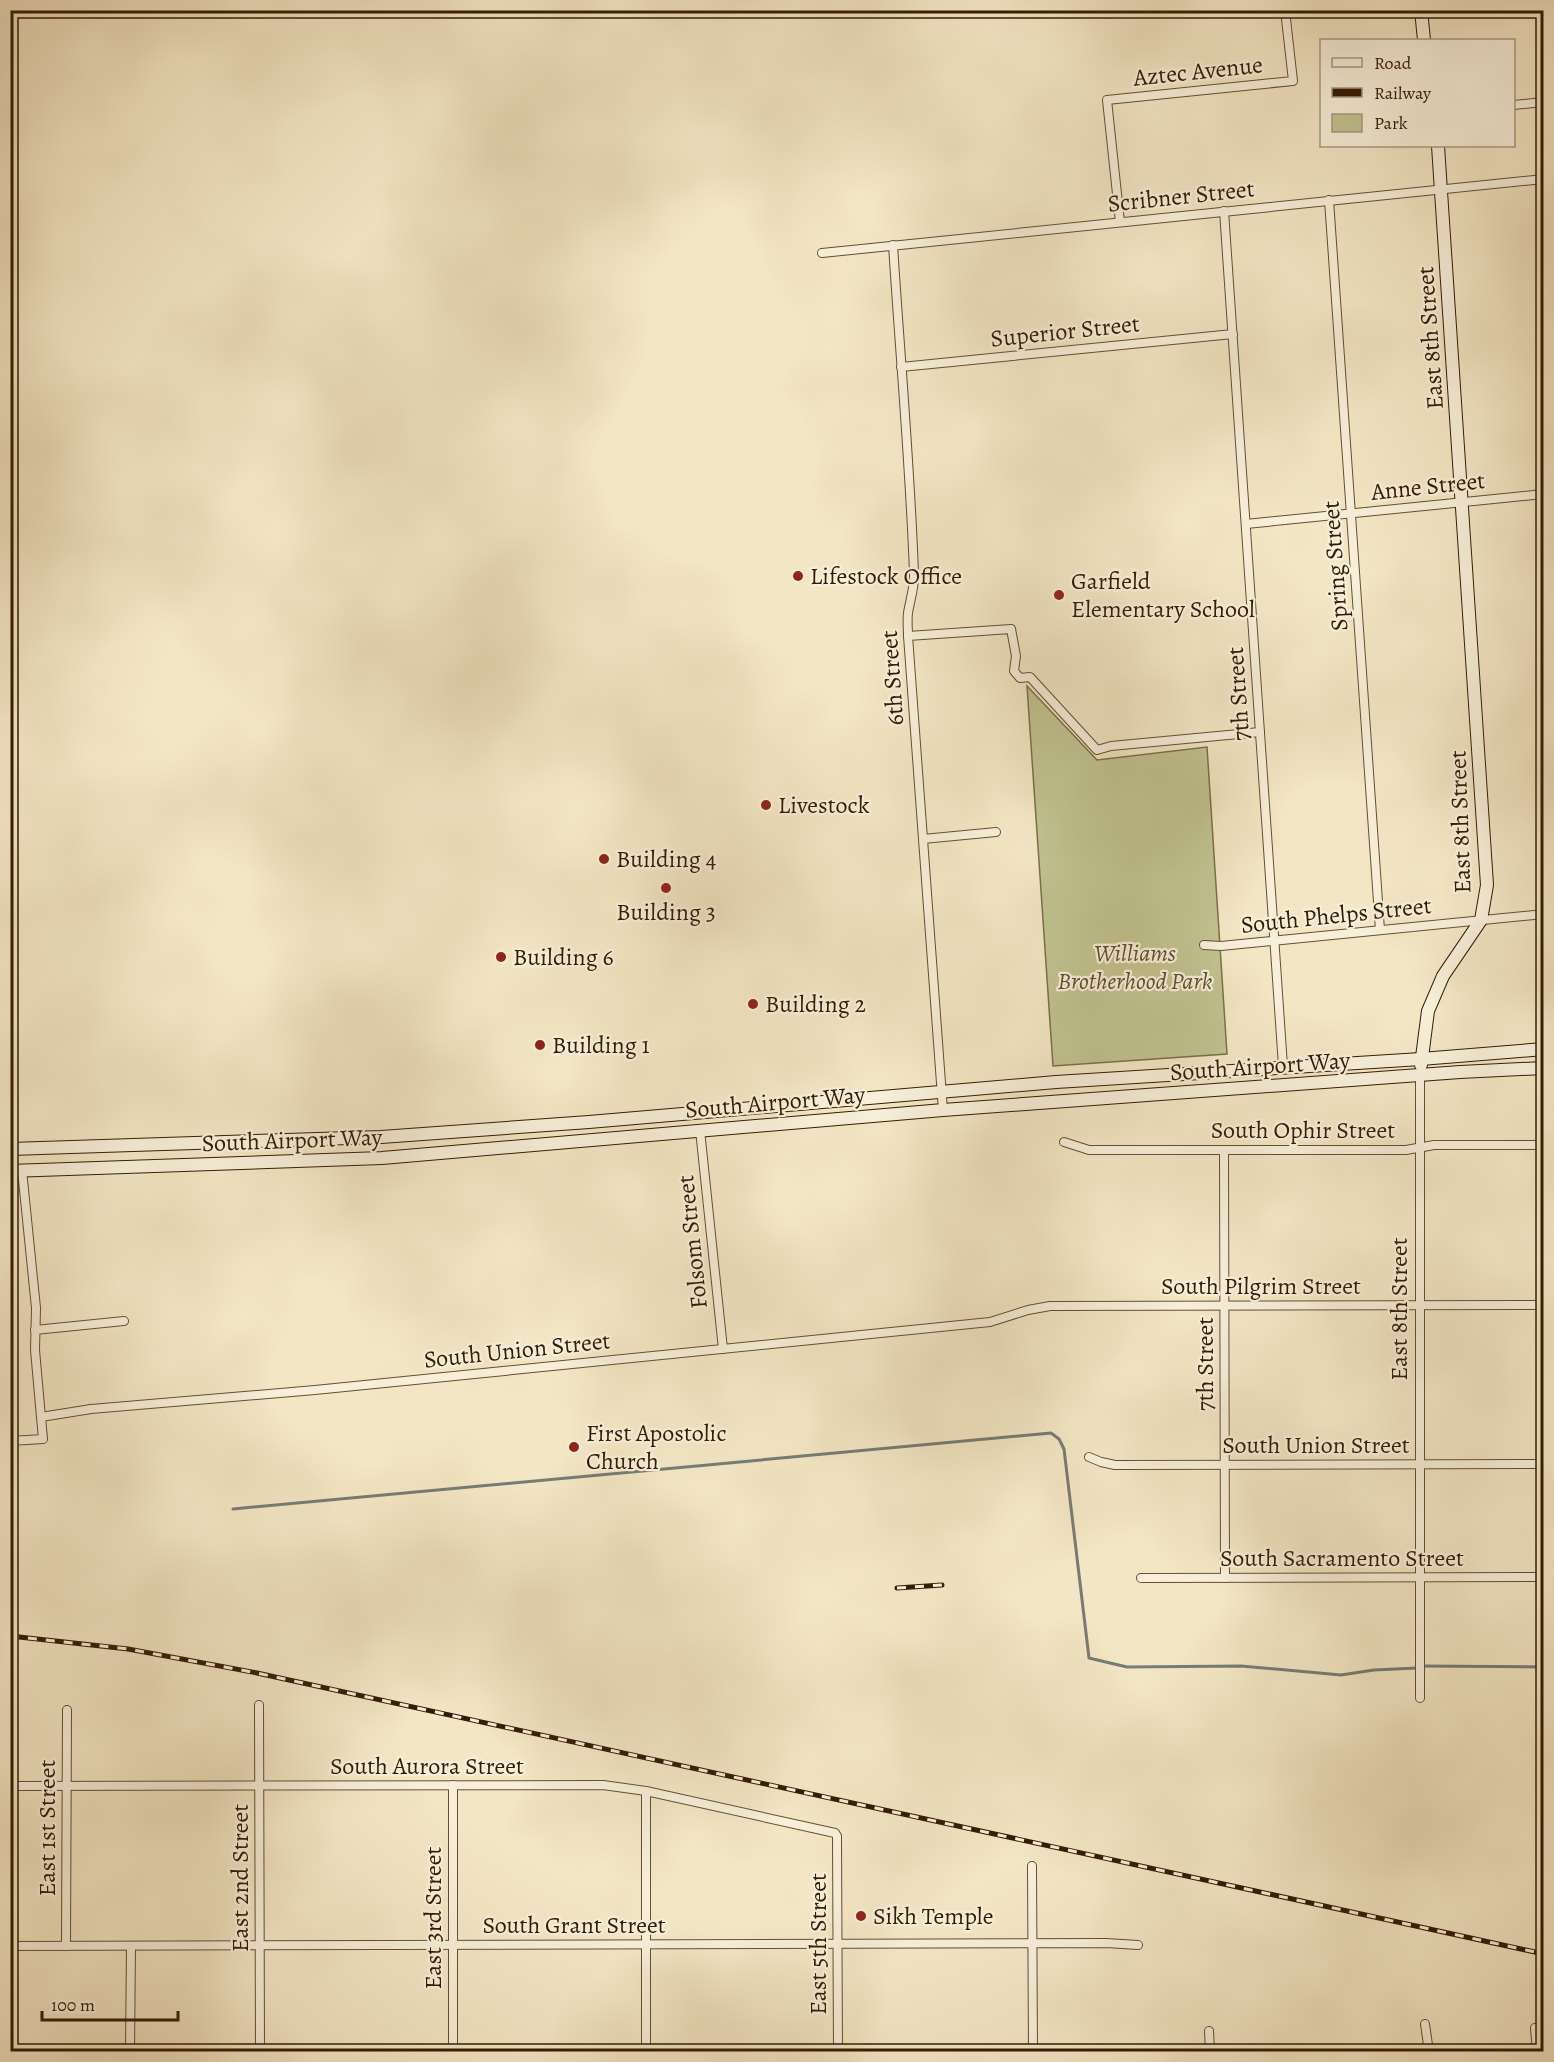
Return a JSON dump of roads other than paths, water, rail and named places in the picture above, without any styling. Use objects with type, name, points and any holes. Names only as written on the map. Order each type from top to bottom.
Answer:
[{"type":"main road","points":[[1420,10],[1424,39]]},
{"type":"main road","name":"East 8th Street","points":[[1420,1076],[1425,1024],[1435,991],[1447,969],[1481,920],[1487,885],[1438,147]]},
{"type":"main road","name":"South Airport Way","points":[[10,1151],[381,1137],[942,1091],[1544,1049]]},
{"type":"main road","name":"South Airport Way","points":[[16,1171],[382,1158],[943,1110],[1544,1068]]},
{"type":"main road","points":[[10,1151],[19,1162],[16,1171]]},
{"type":"street","name":"Aztec Avenue","points":[[1120,222],[1107,100],[1293,81],[1285,10]]},
{"type":"street","points":[[1515,105],[1544,102]]},
{"type":"street","name":"Scribner Street","points":[[822,253],[1544,178]]},
{"type":"street","name":"Spring Street","points":[[1329,201],[1380,930]]},
{"type":"street","name":"7th Street","points":[[1224,211],[1283,1066]]},
{"type":"street","name":"6th Street","points":[[893,245],[915,577],[907,616],[908,636],[943,1110]]},
{"type":"street","name":"Superior Street","points":[[901,367],[1233,334]]},
{"type":"street","name":"Anne Street","points":[[1246,524],[1544,494]]},
{"type":"street","points":[[908,636],[1011,629],[1016,656],[1014,671],[1020,678],[1030,677],[1097,750],[1104,747],[1260,732]]},
{"type":"street","points":[[923,839],[996,831]]},
{"type":"street","name":"South Phelps Street","points":[[1204,945],[1221,946],[1544,914]]},
{"type":"street","name":"East 8th Street","points":[[1420,1076],[1420,1698]]},
{"type":"street","name":"Folsom Street","points":[[700,1130],[723,1349]]},
{"type":"street","name":"South Ophir Street","points":[[1064,1142],[1089,1150],[1406,1150],[1434,1146],[1544,1145]]},
{"type":"street","name":"7th Street","points":[[1224,1150],[1225,1578]]},
{"type":"street","points":[[10,1441],[43,1439],[35,1350],[36,1308],[16,1171]]},
{"type":"street","name":"South Pilgrim Street","points":[[1050,1306],[1544,1305]]},
{"type":"street","name":"South Union Street","points":[[41,1417],[101,1408],[315,1390],[990,1322],[1028,1310],[1050,1306]]},
{"type":"street","points":[[35,1330],[124,1321]]},
{"type":"street","name":"South Union Street","points":[[1089,1457],[1115,1464],[1544,1464]]},
{"type":"street","name":"South Sacramento Street","points":[[1141,1578],[1544,1577]]},
{"type":"street","name":"East 2nd Street","points":[[259,1704],[260,2052]]},
{"type":"street","name":"East 1st Street","points":[[66,1946],[67,1710]]},
{"type":"street","name":"East 3rd Street","points":[[453,1785],[453,2052]]},
{"type":"street","name":"South Aurora Street","points":[[10,1786],[603,1785],[646,1791],[830,1831],[837,1836]]},
{"type":"street","points":[[646,1791],[646,2052]]},
{"type":"street","name":"East 5th Street","points":[[837,1836],[838,2052]]},
{"type":"street","points":[[1032,1866],[1033,2052]]},
{"type":"street","name":"South Grant Street","points":[[10,1946],[1032,1943],[1138,1945]]},
{"type":"street","points":[[130,2052],[131,1946]]},
{"type":"street","points":[[1425,2024],[1429,2052]]},
{"type":"street","points":[[1535,2028],[1537,2052]]},
{"type":"street","points":[[1209,2031],[1210,2052]]},
{"type":"waterway","points":[[233,1509],[1051,1433],[1059,1439],[1064,1449],[1089,1658],[1127,1667],[1241,1666],[1341,1675],[1374,1670],[1417,1668]]},
{"type":"waterway","points":[[1423,1666],[1544,1667]]},
{"type":"railway","points":[[897,1588],[942,1585]]},
{"type":"railway","points":[[10,1636],[128,1649],[257,1673],[1544,1954]]},
{"type":"place","name":"Lifestock Office","points":[[798,576]]},
{"type":"place","name":"Garfield Elementary School","points":[[1059,595]]},
{"type":"place","name":"Livestock","points":[[766,805]]},
{"type":"place","name":"Building 4","points":[[604,859]]},
{"type":"place","name":"Building 3","points":[[666,888]]},
{"type":"place","name":"Building 6","points":[[501,957]]},
{"type":"place","name":"Building 2","points":[[753,1004]]},
{"type":"place","name":"Building 1","points":[[540,1045]]},
{"type":"place","name":"First Apostolic Church","points":[[574,1447]]},
{"type":"place","name":"Sikh Temple","points":[[861,1916]]},
{"type":"park label","name":"Williams Brotherhood Park","points":[[1135,967]]}]
